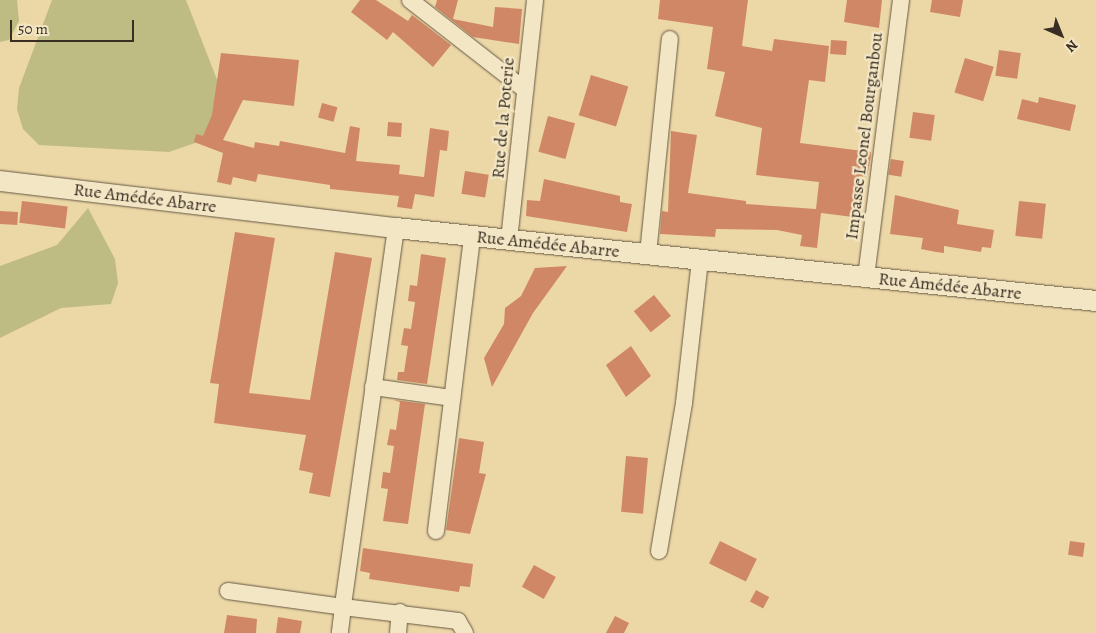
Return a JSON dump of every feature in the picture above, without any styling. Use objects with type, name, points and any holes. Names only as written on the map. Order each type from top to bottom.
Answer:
[{"type":"street","points":[[410,0],[525,90]]},
{"type":"street","name":"Rue de la Poterie","points":[[509,240],[522,154],[525,90],[536,0]]},
{"type":"street","name":"Impasse Leonel Bourganbou","points":[[866,277],[901,0]]},
{"type":"street","points":[[648,254],[670,38]]},
{"type":"street","name":"Rue Amédée Abarre","points":[[0,181],[396,228],[1096,301]]},
{"type":"street","points":[[340,633],[396,228]]},
{"type":"street","points":[[436,531],[472,236]]},
{"type":"street","points":[[659,551],[684,403],[700,260]]},
{"type":"street","points":[[373,387],[452,398]]},
{"type":"street","points":[[228,591],[458,621],[465,633]]},
{"type":"street","points":[[398,633],[400,612]]},
{"type":"shaded area","points":[[0,0],[17,0],[19,21],[9,40],[0,42]]},
{"type":"shaded area","points":[[52,0],[186,0],[223,95],[218,135],[169,152],[39,145],[23,129],[17,109],[19,88]]},
{"type":"shaded area","points":[[88,208],[115,259],[118,283],[111,304],[61,308],[0,338],[0,266],[57,245]]},
{"type":"building","points":[[360,0],[376,0],[408,21],[412,15],[451,45],[433,67],[393,32],[387,40],[351,12]]},
{"type":"building","points":[[437,0],[458,0],[453,19],[493,27],[495,7],[522,9],[519,44],[473,37],[435,7]]},
{"type":"building","points":[[660,0],[748,0],[742,46],[772,51],[774,39],[829,46],[825,82],[809,80],[800,143],[871,152],[871,156],[867,177],[859,176],[853,217],[821,213],[817,248],[800,246],[802,235],[777,230],[716,229],[715,237],[660,234],[662,211],[668,212],[671,131],[697,135],[688,193],[746,201],[746,204],[816,209],[819,182],[756,175],[762,128],[715,116],[725,72],[707,69],[713,27],[658,19]]},
{"type":"building","points":[[847,0],[882,0],[879,28],[844,22]]},
{"type":"building","points":[[932,0],[963,0],[960,17],[930,12]]},
{"type":"building","points":[[831,40],[847,41],[846,55],[830,54]]},
{"type":"building","points":[[999,50],[1021,53],[1017,79],[995,76]]},
{"type":"building","points":[[221,53],[299,60],[294,106],[243,100],[223,140],[254,148],[255,142],[279,146],[280,141],[345,153],[350,126],[360,128],[356,161],[400,165],[399,174],[424,177],[430,128],[449,131],[447,151],[440,150],[434,197],[415,194],[412,209],[397,207],[399,196],[330,189],[330,185],[258,174],[256,182],[233,177],[231,185],[217,182],[223,153],[194,142],[196,134],[203,136],[212,115]]},
{"type":"building","points":[[965,58],[994,67],[983,101],[954,92]]},
{"type":"building","points":[[591,75],[628,86],[616,127],[579,115]]},
{"type":"building","points":[[1039,97],[1076,105],[1070,131],[1017,119],[1022,99],[1038,103]]},
{"type":"building","points":[[322,103],[337,107],[334,122],[318,117]]},
{"type":"building","points":[[913,112],[935,115],[931,141],[909,138]]},
{"type":"building","points":[[548,116],[575,123],[565,159],[538,152]]},
{"type":"building","points":[[388,122],[402,123],[401,137],[387,136]]},
{"type":"building","points":[[891,159],[904,161],[901,177],[888,175]]},
{"type":"building","points":[[465,171],[489,175],[485,197],[461,194]]},
{"type":"building","points":[[544,179],[620,196],[620,202],[632,204],[627,232],[526,216],[527,200],[540,201]]},
{"type":"building","points":[[895,195],[959,210],[957,224],[994,230],[991,248],[982,247],[981,252],[944,246],[944,253],[936,252],[921,249],[923,238],[890,234]]},
{"type":"building","points":[[22,201],[68,207],[65,228],[19,223]]},
{"type":"building","points":[[1019,201],[1046,204],[1042,239],[1015,236]]},
{"type":"building","points":[[0,211],[18,212],[17,225],[0,224]]},
{"type":"building","points":[[235,232],[275,238],[249,393],[310,400],[335,252],[372,258],[330,497],[309,493],[313,473],[299,470],[306,435],[214,423],[219,384],[210,383]]},
{"type":"building","points":[[421,254],[446,258],[427,384],[397,380],[398,372],[404,372],[408,346],[401,345],[404,328],[411,329],[415,302],[408,301],[410,285],[417,286]]},
{"type":"building","points":[[567,266],[533,313],[492,387],[484,358],[504,324],[505,308],[521,296],[535,268]]},
{"type":"building","points":[[654,295],[671,316],[651,332],[634,311]]},
{"type":"building","points":[[631,346],[651,376],[626,397],[606,365]]},
{"type":"building","points":[[394,400],[425,404],[408,524],[383,521],[388,489],[381,488],[383,472],[390,473],[394,446],[387,445],[390,429],[396,430],[400,402]]},
{"type":"building","points":[[459,438],[484,442],[479,473],[486,474],[470,534],[446,530]]},
{"type":"building","points":[[626,456],[648,458],[643,514],[621,512]]},
{"type":"building","points":[[720,541],[757,559],[746,581],[709,563]]},
{"type":"building","points":[[1070,541],[1085,543],[1083,557],[1068,555]]},
{"type":"building","points":[[363,548],[473,564],[470,587],[460,586],[459,592],[369,579],[370,573],[360,571]]},
{"type":"building","points":[[534,565],[556,577],[544,599],[522,587]]},
{"type":"building","points":[[756,590],[769,597],[763,609],[750,601]]},
{"type":"building","points":[[227,615],[257,619],[256,633],[224,633]]},
{"type":"building","points":[[615,616],[629,623],[624,633],[606,633]]},
{"type":"building","points":[[278,617],[302,621],[300,633],[276,633]]}]
